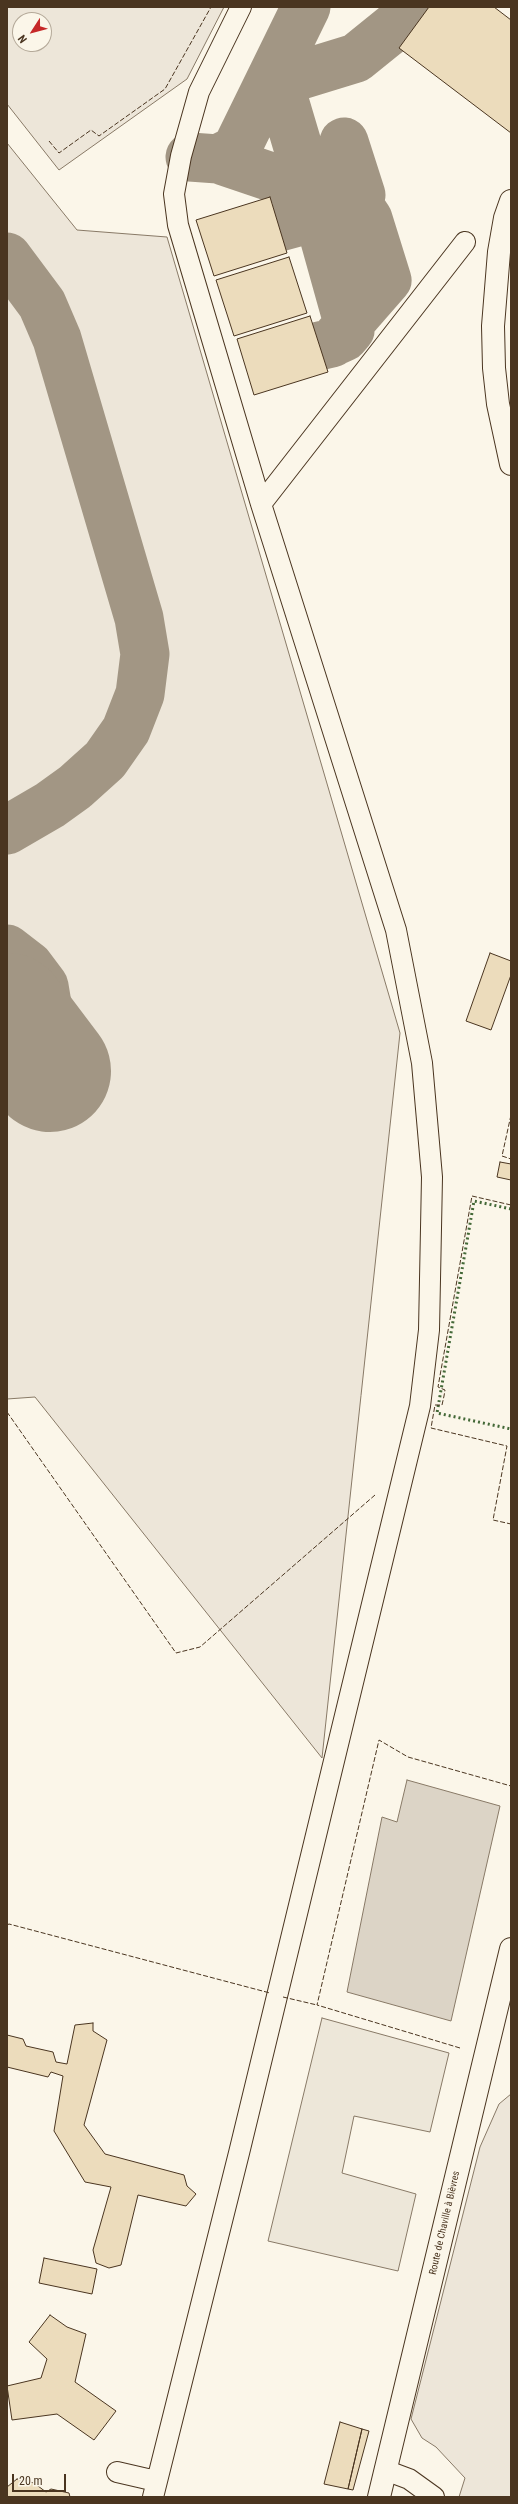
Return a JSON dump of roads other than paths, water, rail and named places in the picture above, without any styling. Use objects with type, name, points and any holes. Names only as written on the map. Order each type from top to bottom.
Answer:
[{"type":"main road","points":[[511,201],[505,218],[500,252],[493,326],[494,368],[498,404],[511,464]]},
{"type":"main road","name":"Route de Chaville à Bièvres","points":[[379,2497],[511,1948]]},
{"type":"street","points":[[117,2472],[155,2489],[239,2153],[420,1406],[429,1330],[432,1178],[422,1063],[397,938],[261,504],[178,225],[174,194],[181,156],[199,92],[241,7]]},
{"type":"street","points":[[261,504],[465,242]]},
{"type":"street","points":[[385,2470],[409,2479],[434,2497]]}]
